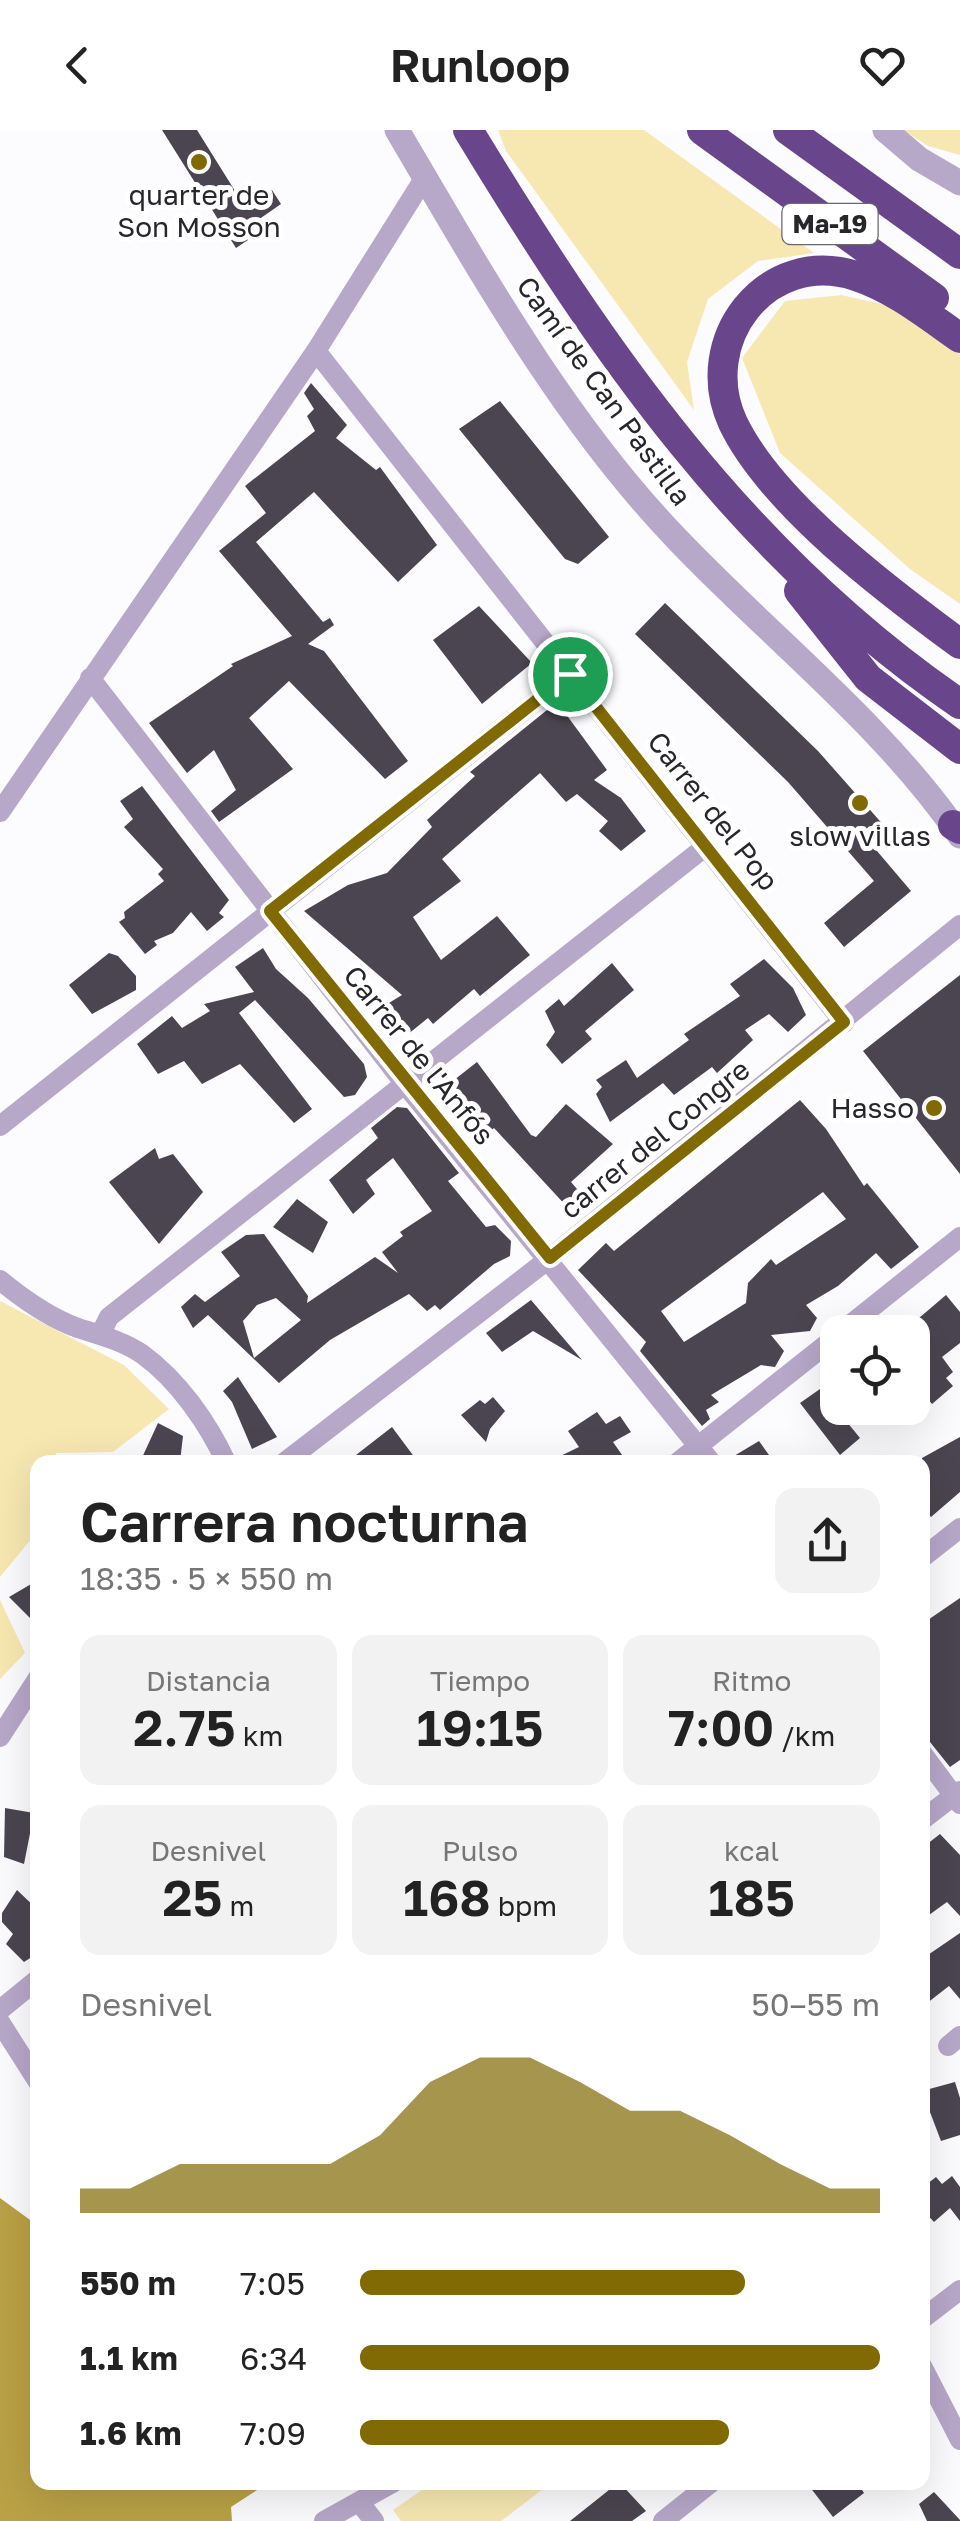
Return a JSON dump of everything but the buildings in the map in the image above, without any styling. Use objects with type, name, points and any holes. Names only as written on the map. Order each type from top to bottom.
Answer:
[{"type":"highway","points":[[468,130],[560,277],[662,424],[759,536],[868,678],[960,749]]},
{"type":"highway","name":"Ma-19","points":[[702,130],[960,316]]},
{"type":"highway","name":"Ma-19","points":[[788,130],[959,254]]},
{"type":"highway","points":[[960,338],[905,299],[854,276],[808,275],[772,286],[743,309],[728,339],[722,377],[729,414],[743,441],[792,501],[864,569],[960,644]]},
{"type":"highway","points":[[759,536],[856,625],[960,704]]},
{"type":"street","name":"Camí de Can Pastilla","points":[[397,130],[514,324],[619,471],[674,536],[858,717],[958,830]]},
{"type":"street","points":[[886,130],[960,166]]},
{"type":"street","points":[[886,130],[919,159],[960,183]]},
{"type":"street","points":[[0,812],[316,351],[425,177]]},
{"type":"street","name":"Carrer del Pop","points":[[316,351],[844,1022]]},
{"type":"street","points":[[0,1126],[570,674]]},
{"type":"street","name":"Carrer de l'Anfós","points":[[90,678],[405,1084],[550,1258],[705,1454]]},
{"type":"street","points":[[101,1333],[109,1316],[705,846]]},
{"type":"street","name":"carrer del Congre","points":[[294,1455],[550,1258],[960,925]]},
{"type":"street","points":[[863,1315],[960,1237]]},
{"type":"street","points":[[0,1280],[24,1299],[76,1327],[101,1333],[142,1355],[181,1393],[212,1432],[223,1455]]},
{"type":"street","points":[[705,1454],[820,1351]]},
{"type":"street","points":[[930,1552],[960,1528]]},
{"type":"street","points":[[0,1737],[30,1690]]},
{"type":"street","points":[[930,1763],[958,1797],[930,1815]]},
{"type":"street","points":[[0,2010],[30,1986]]},
{"type":"street","points":[[0,2022],[30,2069]]},
{"type":"street","points":[[930,2312],[960,2290]]},
{"type":"street","points":[[930,2382],[960,2440]]},
{"type":"street","points":[[324,2521],[381,2490]]},
{"type":"street","points":[[662,2521],[702,2490]]},
{"type":"street","points":[[360,2503],[374,2521]]},
{"type":"shaded area","points":[[498,130],[644,130],[814,253],[758,261],[708,299],[687,362],[694,410],[506,151]]},
{"type":"shaded area","points":[[903,130],[960,130],[960,155],[928,146]]},
{"type":"shaded area","points":[[841,295],[895,307],[960,354],[960,604],[910,569],[780,453],[742,358],[785,301]]},
{"type":"shaded area","points":[[0,1301],[124,1365],[169,1409],[113,1452],[30,1455],[30,1541],[0,1577]]},
{"type":"shaded area","points":[[0,1600],[25,1653],[0,1679]]},
{"type":"shaded area","points":[[0,2198],[30,2220],[30,2490],[257,2490],[231,2507],[232,2521],[0,2521]]},
{"type":"shaded area","points":[[422,2490],[542,2490],[501,2521],[401,2521],[393,2510]]},
{"type":"place","name":"quarter de Son Mosson","points":[[199,162]]},
{"type":"place","name":"slow villas","points":[[860,803]]},
{"type":"place","name":"Hasso","points":[[934,1108]]},
{"type":"route","points":[[570,674],[844,1022],[550,1258],[405,1084],[270,911],[570,674]]}]
